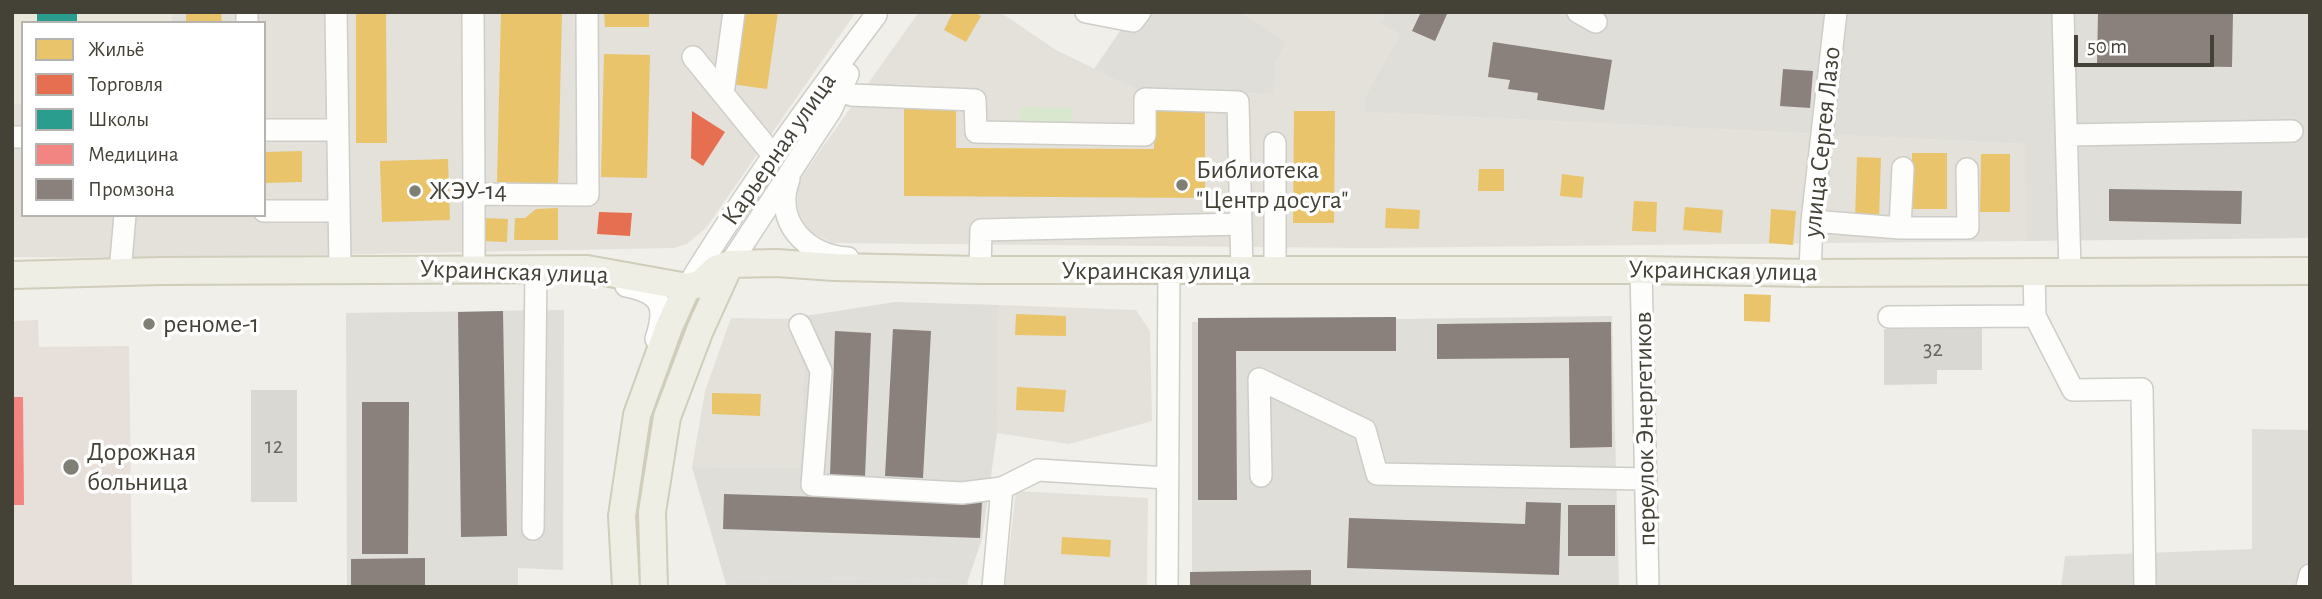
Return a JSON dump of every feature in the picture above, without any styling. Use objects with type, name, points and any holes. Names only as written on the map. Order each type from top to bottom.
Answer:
[{"type":"main road","name":"Украинская улица","points":[[730,264],[777,263],[974,270],[1169,271],[2310,271]]},
{"type":"main road","points":[[626,587],[622,516],[637,415],[669,327],[687,287],[701,284],[716,269],[730,264]]},
{"type":"main road","points":[[654,587],[652,512],[667,417],[700,330],[730,264]]},
{"type":"main road","name":"Украинская улица","points":[[12,275],[340,270],[587,270],[687,287]]},
{"type":"street","points":[[335,12],[340,270]]},
{"type":"street","points":[[473,12],[474,269]]},
{"type":"street","points":[[474,194],[588,195],[587,12]]},
{"type":"street","points":[[723,94],[734,12]]},
{"type":"street","points":[[1086,12],[1133,21],[1140,12]]},
{"type":"street","name":"улица Сергея Лазо","points":[[1810,273],[1812,222],[1836,12]]},
{"type":"street","points":[[2063,12],[2070,271]]},
{"type":"street","name":"Карьерная улица","points":[[730,264],[831,110],[877,13]]},
{"type":"street","name":"Карьерная улица","points":[[687,287],[722,230],[809,103],[877,13]]},
{"type":"street","points":[[693,57],[768,149]]},
{"type":"street","points":[[851,95],[975,100],[976,132],[1144,135],[1145,99],[1238,102],[1242,271]]},
{"type":"street","points":[[266,131],[337,130]]},
{"type":"street","points":[[2067,135],[2292,131]]},
{"type":"street","points":[[1275,143],[1275,271]]},
{"type":"street","points":[[794,167],[786,187],[786,212],[798,236],[808,246],[833,257],[914,262],[974,270],[981,230],[1241,224]]},
{"type":"street","points":[[1900,228],[1903,169]]},
{"type":"street","points":[[1812,222],[1900,228],[1968,228],[1968,169]]},
{"type":"street","points":[[266,211],[338,211]]},
{"type":"street","points":[[120,272],[125,217]]},
{"type":"street","points":[[533,529],[539,270],[645,290],[659,302],[661,325],[642,378],[637,415]]},
{"type":"street","name":"переулок Энергетиков","points":[[1641,270],[1648,587]]},
{"type":"street","points":[[1167,587],[1169,271]]},
{"type":"street","points":[[2034,271],[2035,316],[2073,390],[2142,389],[2145,587]]},
{"type":"street","points":[[1889,317],[2035,316]]},
{"type":"street","points":[[800,325],[821,371],[812,485],[962,493],[1003,488],[1038,470],[1167,478]]},
{"type":"street","points":[[1261,476],[1259,379],[1365,430],[1377,474],[1646,479]]},
{"type":"street","points":[[993,587],[1003,488]]},
{"type":"street","points":[[2307,587],[2310,575]]},
{"type":"shaded area","points":[[12,12],[171,12],[172,21],[21,21],[21,103],[12,104]]},
{"type":"shaded area","points":[[171,12],[856,12],[706,228],[687,244],[674,248],[156,258],[12,257],[12,104],[21,103],[21,217],[266,217],[266,21],[172,21]]},
{"type":"shaded area","points":[[919,12],[1000,12],[1056,50],[1141,91],[1272,94],[1275,63],[1287,42],[1242,12],[1388,12],[1382,24],[1400,34],[1365,96],[1365,112],[2026,144],[2026,241],[1365,248],[832,243],[811,232],[798,211],[797,193],[802,176]]},
{"type":"shaded area","points":[[1133,12],[1242,12],[1287,42],[1275,63],[1273,94],[1141,91],[1094,69]]},
{"type":"shaded area","points":[[1388,12],[2310,12],[2310,238],[2026,241],[2025,144],[1365,112],[1365,96],[1400,34],[1381,24]]},
{"type":"shaded area","points":[[895,302],[999,305],[997,433],[982,539],[968,580],[724,577],[692,467],[800,468],[804,365],[786,319]]},
{"type":"shaded area","points":[[999,305],[1136,310],[1150,331],[1152,421],[1069,444],[997,433]]},
{"type":"shaded area","points":[[564,310],[563,570],[518,568],[518,587],[347,587],[346,313]]},
{"type":"shaded area","points":[[1612,316],[1619,587],[1192,587],[1192,322]]},
{"type":"shaded area","points":[[731,318],[786,319],[804,364],[800,468],[692,467],[705,391]]},
{"type":"shaded area","name":"Дорожная больница","points":[[38,320],[39,347],[129,346],[132,587],[12,587],[12,321]]},
{"type":"shaded area","points":[[2252,429],[2310,430],[2310,587],[2061,587],[2065,556],[2252,549]]},
{"type":"shaded area","points":[[1016,491],[1148,498],[1147,587],[1005,587]]},
{"type":"shaded area","points":[[724,577],[968,580],[967,587],[727,587]]},
{"type":"green space","points":[[1020,107],[1072,108],[1072,126],[1020,126]]},
{"type":"green space","points":[[660,383],[667,385],[644,587],[636,587],[633,528],[646,427]]},
{"type":"building: Жильё","points":[[186,12],[221,12],[222,21],[186,21]]},
{"type":"building: Жильё","points":[[356,12],[386,12],[387,143],[356,143]]},
{"type":"building: Жильё","points":[[501,12],[562,12],[558,184],[497,182]]},
{"type":"building: Жильё","points":[[604,12],[649,12],[649,27],[605,27]]},
{"type":"building: Жильё","points":[[741,12],[778,12],[767,89],[731,84]]},
{"type":"building: Жильё","points":[[953,12],[974,12],[981,16],[966,42],[944,30]]},
{"type":"building: Жильё","points":[[604,54],[650,55],[647,178],[601,177]]},
{"type":"building: Жильё","points":[[904,103],[956,103],[956,148],[1154,149],[1155,105],[1205,105],[1205,198],[904,196]]},
{"type":"building: Жильё","points":[[1294,111],[1335,111],[1334,223],[1293,223]]},
{"type":"building: Жильё","points":[[302,151],[302,182],[266,183],[266,152]]},
{"type":"building: Жильё","points":[[1912,153],[1947,153],[1947,209],[1912,209]]},
{"type":"building: Жильё","points":[[1981,154],[2010,154],[2010,212],[1980,212]]},
{"type":"building: Жильё","points":[[1857,157],[1881,158],[1879,219],[1855,219]]},
{"type":"building: Жильё","name":"ЖЭУ-14","points":[[448,159],[450,220],[382,222],[380,161]]},
{"type":"building: Жильё","points":[[1479,169],[1504,169],[1504,191],[1478,191]]},
{"type":"building: Жильё","points":[[1562,174],[1584,177],[1582,198],[1560,196]]},
{"type":"building: Жильё","points":[[1634,201],[1657,202],[1656,232],[1632,231]]},
{"type":"building: Жильё","points":[[1685,207],[1723,210],[1721,233],[1683,230]]},
{"type":"building: Жильё","points":[[558,208],[558,240],[514,240],[515,218],[525,218],[536,209]]},
{"type":"building: Жильё","points":[[1386,208],[1420,210],[1419,229],[1385,228]]},
{"type":"building: Жильё","points":[[1771,209],[1796,211],[1793,245],[1769,243]]},
{"type":"building: Жильё","points":[[482,218],[508,219],[507,242],[481,241]]},
{"type":"building: Жильё","points":[[1744,294],[1771,295],[1770,322],[1744,321]]},
{"type":"building: Жильё","points":[[1016,314],[1066,316],[1066,336],[1015,335]]},
{"type":"building: Жильё","points":[[1017,387],[1066,390],[1064,412],[1016,410]]},
{"type":"building: Жильё","points":[[712,393],[761,394],[760,416],[712,414]]},
{"type":"building: Жильё","points":[[1062,537],[1111,540],[1110,557],[1061,554]]},
{"type":"building: Торговля","points":[[692,111],[725,132],[703,166],[691,158]]},
{"type":"building: Торговля","points":[[599,212],[632,213],[630,236],[597,234]]},
{"type":"building: Школы","points":[[37,12],[77,12],[77,21],[37,21]]},
{"type":"building: Медицина","points":[[12,397],[23,397],[24,505],[12,505]]},
{"type":"building: Промзона","points":[[1421,12],[1448,12],[1435,41],[1412,31]]},
{"type":"building: Промзона","points":[[2098,12],[2233,12],[2232,67],[2097,65]]},
{"type":"building: Промзона","points":[[1493,42],[1612,60],[1604,110],[1537,100],[1538,93],[1508,89],[1510,80],[1488,77]]},
{"type":"building: Промзона","points":[[1783,69],[1813,71],[1810,108],[1780,106]]},
{"type":"building: Промзона","points":[[2109,189],[2242,191],[2241,224],[2109,221]]},
{"type":"building: Промзона","points":[[503,311],[507,536],[461,537],[458,312]]},
{"type":"building: Промзона","points":[[1396,317],[1396,351],[1236,351],[1237,500],[1198,500],[1198,318]]},
{"type":"building: Промзона","points":[[1611,322],[1612,447],[1570,448],[1569,358],[1437,359],[1437,324]]},
{"type":"building: Промзона","points":[[893,329],[931,331],[923,478],[885,476]]},
{"type":"building: Промзона","points":[[835,331],[871,333],[865,476],[830,475]]},
{"type":"building: Промзона","points":[[362,402],[409,402],[408,554],[362,554]]},
{"type":"building: Промзона","points":[[724,494],[982,502],[980,538],[723,529]]},
{"type":"building: Промзона","points":[[1526,502],[1561,503],[1559,575],[1347,568],[1349,518],[1525,524]]},
{"type":"building: Промзона","points":[[1568,505],[1615,505],[1615,556],[1568,556]]},
{"type":"building: Промзона","points":[[425,558],[425,585],[351,586],[351,559]]},
{"type":"building: Промзона","points":[[1311,570],[1311,587],[1190,587],[1190,572]]},
{"type":"building: Прочее","points":[[1982,328],[1982,370],[1937,370],[1937,384],[1884,385],[1884,329]]},
{"type":"building: Прочее","points":[[251,390],[297,390],[297,502],[251,502]]},
{"type":"place","name":"Библиотека \"Центр досуга\"","points":[[1182,185]]},
{"type":"place","name":"ЖЭУ-14","points":[[415,191]]},
{"type":"place","name":"реноме-1","points":[[149,324]]},
{"type":"place","name":"Дорожная больница","points":[[71,467]]}]
